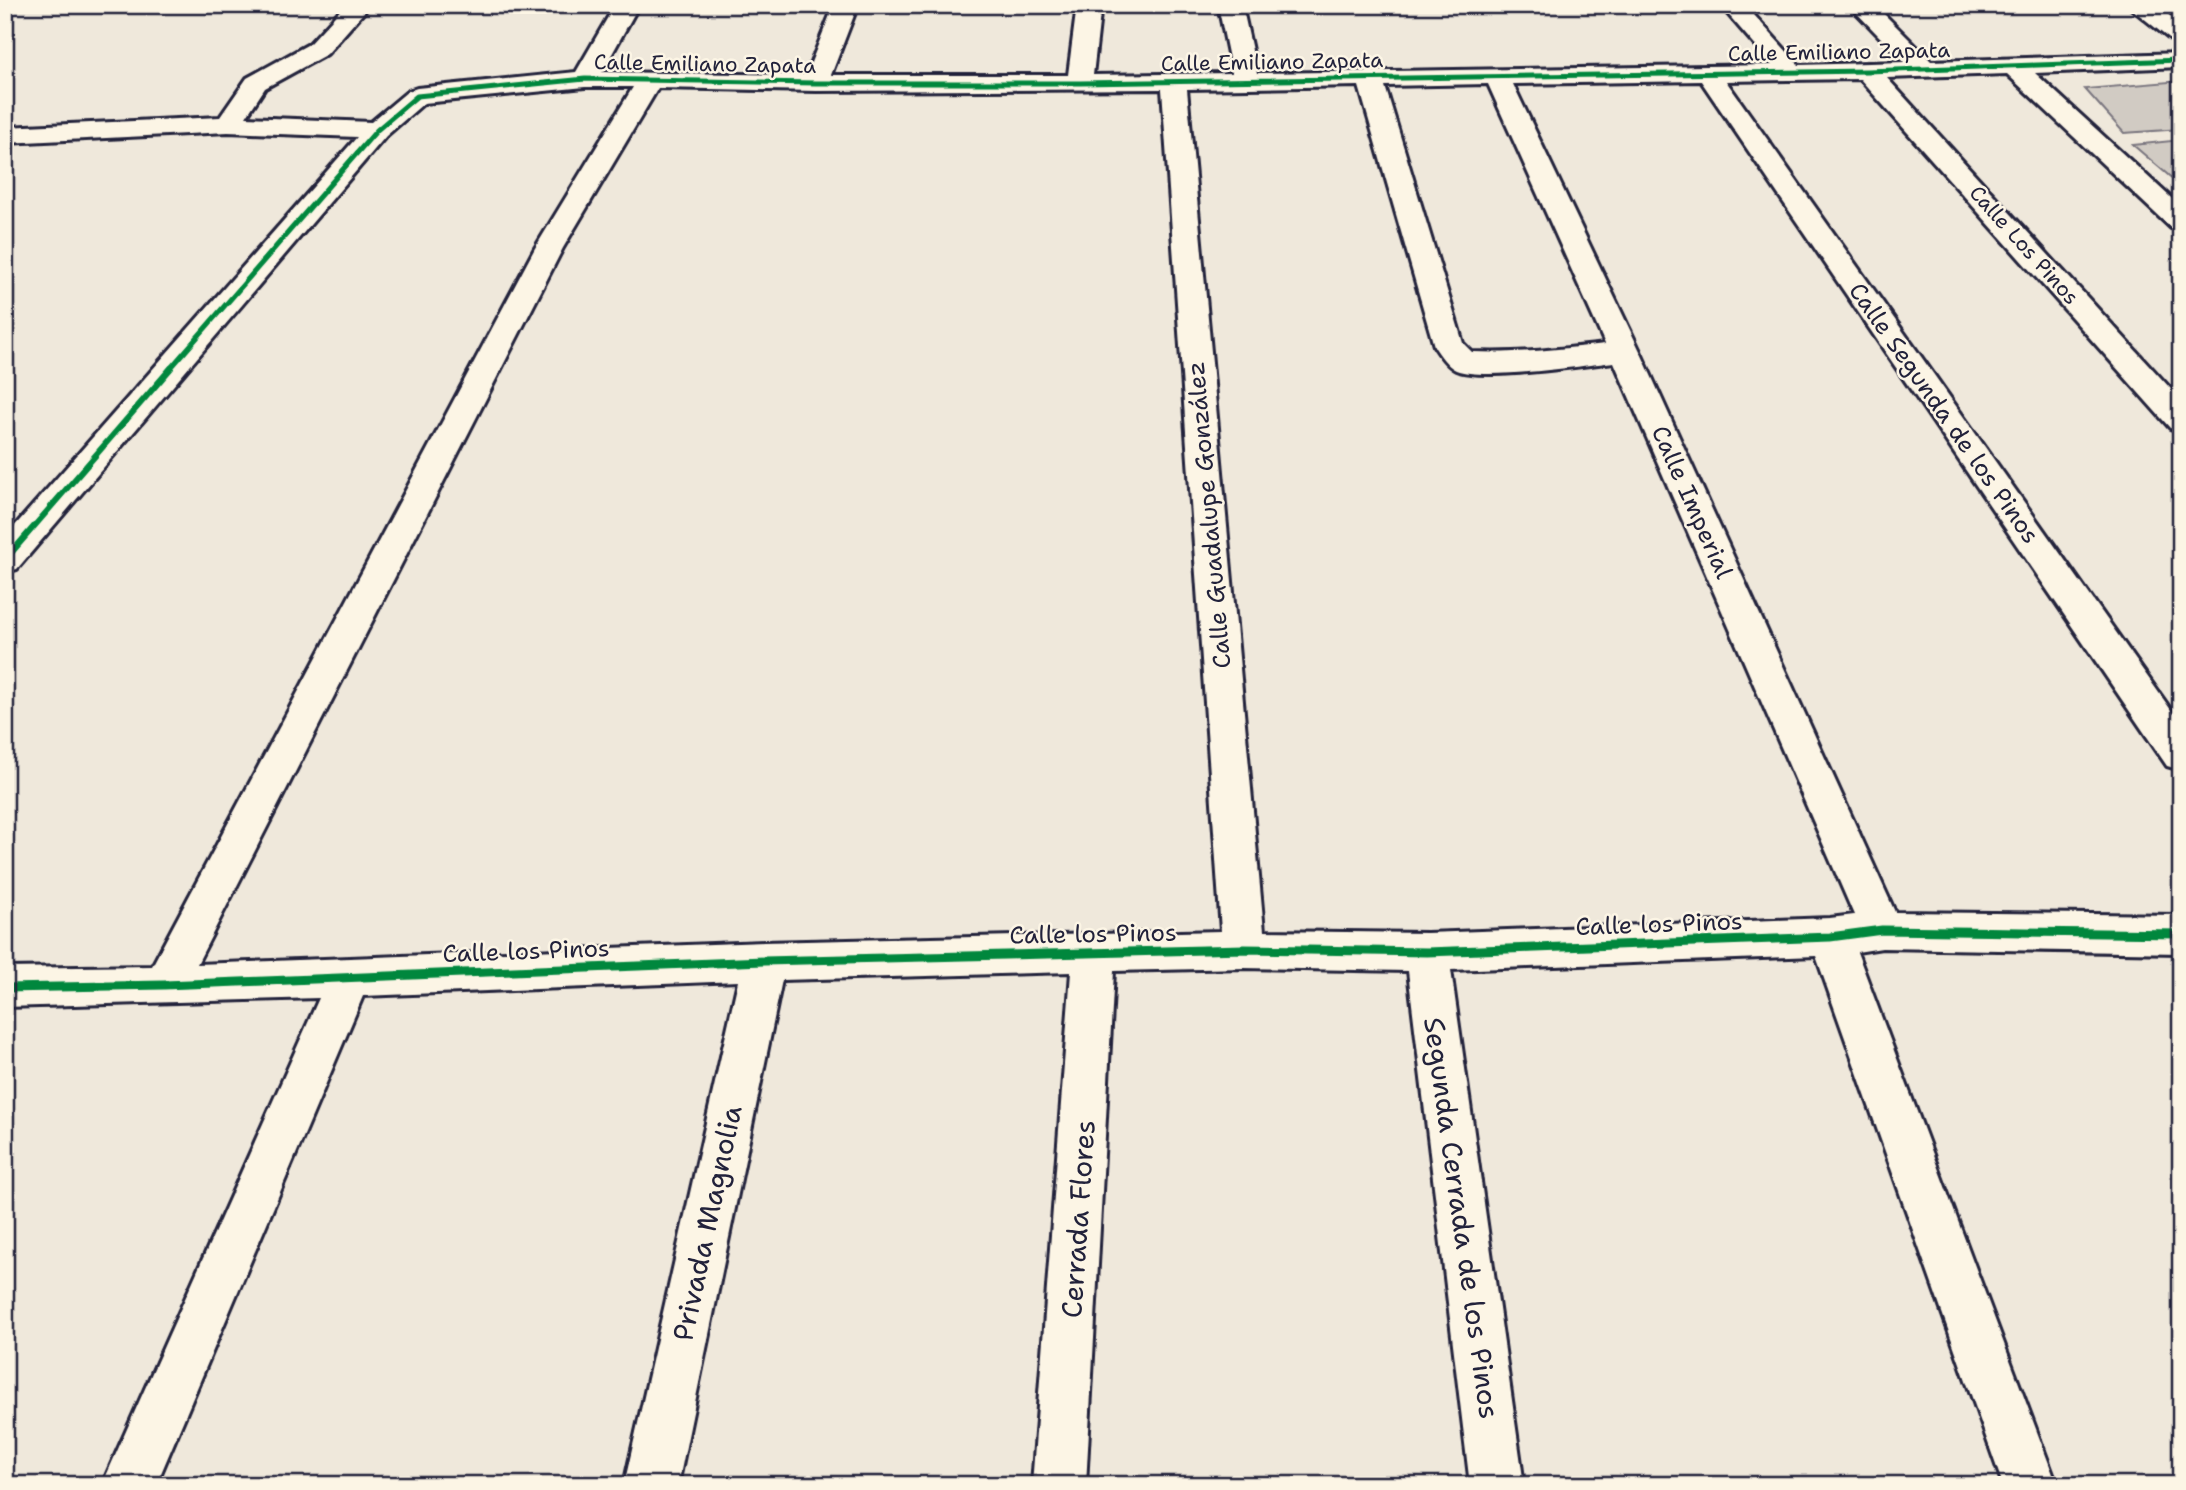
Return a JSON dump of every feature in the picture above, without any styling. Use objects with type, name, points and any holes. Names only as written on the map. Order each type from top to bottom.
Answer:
[{"type":"street","points":[[228,124],[256,83],[318,49],[358,5]]},
{"type":"street","points":[[585,79],[627,5]]},
{"type":"street","points":[[816,83],[846,5]]},
{"type":"street","points":[[1080,83],[1089,5]]},
{"type":"street","points":[[1230,5],[1246,80]]},
{"type":"street","name":"Calle Emiliano Zapata","points":[[1732,5],[1791,71]]},
{"type":"street","points":[[1861,5],[1924,68]]},
{"type":"street","points":[[2139,5],[2181,36]]},
{"type":"street","name":"Calle Emiliano Zapata","points":[[5,560],[377,130],[417,96],[585,79],[816,83],[1080,83],[1867,71],[2181,60]]},
{"type":"street","points":[[2012,66],[2181,222]]},
{"type":"street","name":"Calle Los Pinos","points":[[1867,71],[2181,420]]},
{"type":"street","name":"Calle Segunda de los Pinos","points":[[1707,72],[2181,755]]},
{"type":"street","name":"Calle Imperial","points":[[1497,77],[1625,352],[1882,930]]},
{"type":"street","points":[[164,985],[549,247],[651,79]]},
{"type":"street","points":[[1370,79],[1449,346],[1464,362],[1492,363],[1532,363],[1625,352]]},
{"type":"street","name":"Calle Guadalupe González","points":[[1174,81],[1244,950]]},
{"type":"street","points":[[5,135],[228,124],[377,130]]},
{"type":"street","name":"Calle los Pinos","points":[[5,988],[164,985],[764,961],[1244,950],[1427,952],[1830,937],[1882,930],[2181,934]]},
{"type":"street","points":[[1830,937],[2030,1485]]},
{"type":"street","name":"Segunda Cerrada de los Pinos","points":[[1427,952],[1497,1485]]},
{"type":"street","name":"Cerrada Flores","points":[[1059,1485],[1094,953]]},
{"type":"street","name":"Privada Magnolia","points":[[651,1485],[764,961]]},
{"type":"street","points":[[129,1485],[350,977]]},
{"type":"shaded area","points":[[2181,81],[2181,129],[2124,133],[2085,89]]},
{"type":"shaded area","points":[[2181,140],[2181,186],[2133,145]]},
{"type":"cycle path","points":[[5,560],[377,130],[417,96],[585,79],[816,83],[1080,83],[1867,71],[2181,60]]},
{"type":"cycle path","points":[[5,988],[164,985],[764,961],[1244,949],[1427,952],[1830,937],[1882,930],[2181,934]]}]
